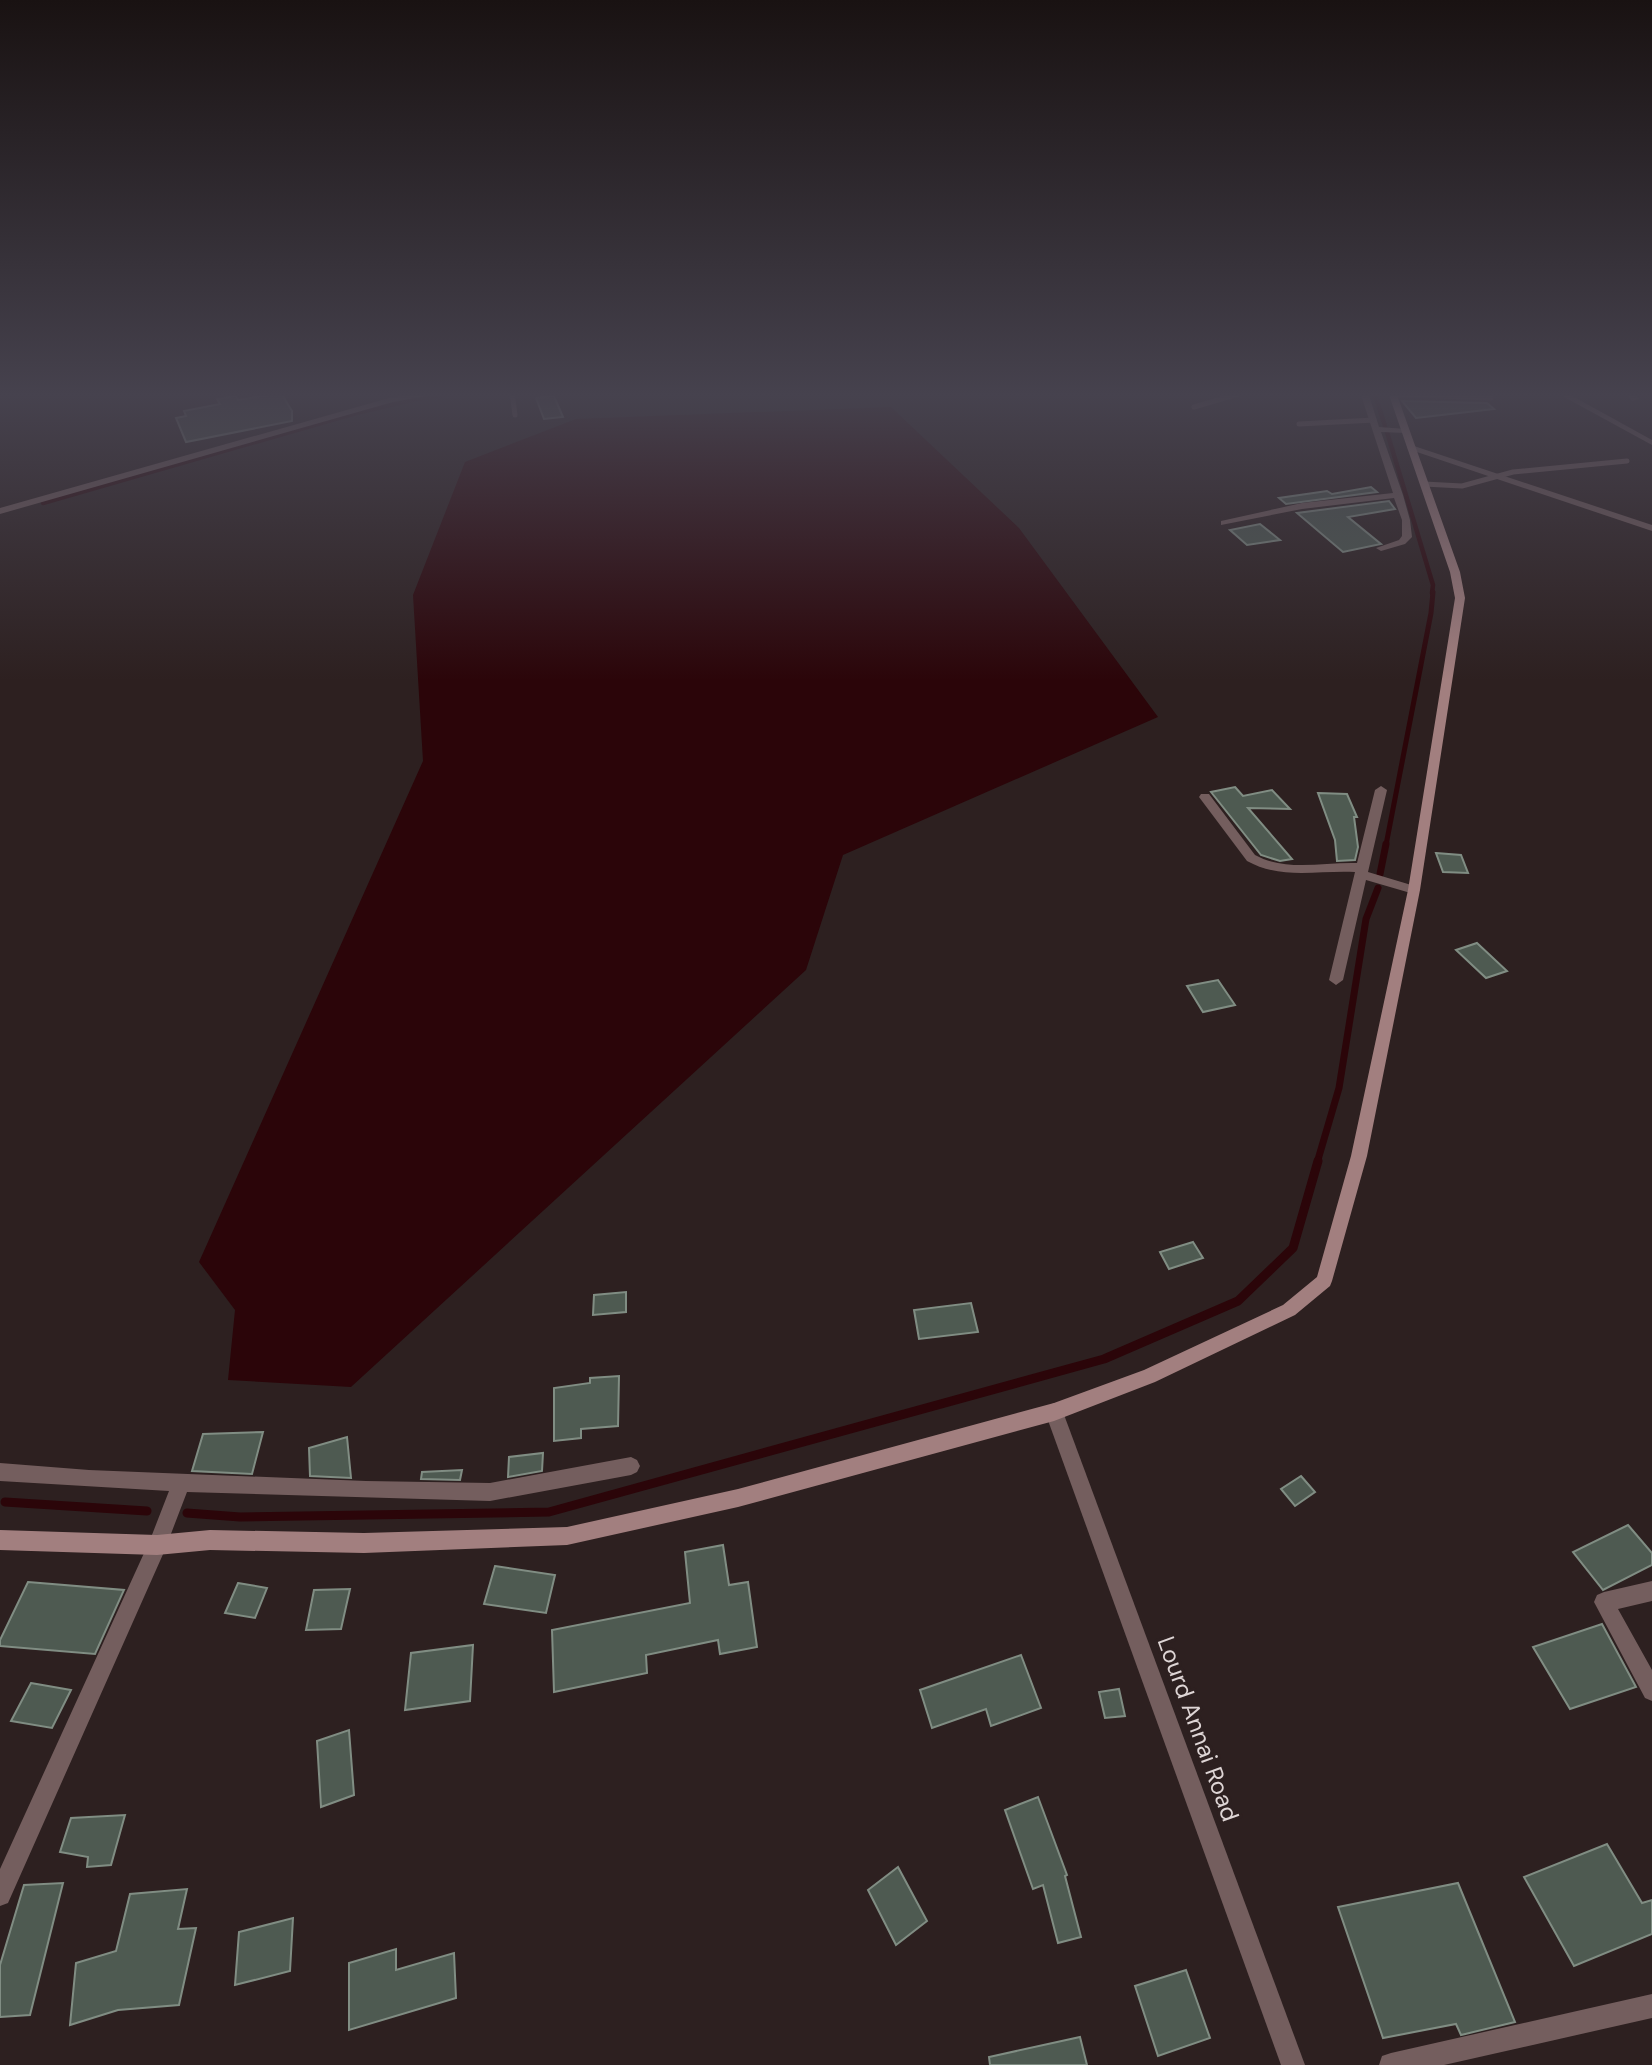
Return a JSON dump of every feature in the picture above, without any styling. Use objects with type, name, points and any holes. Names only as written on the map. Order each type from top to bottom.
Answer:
[{"type":"street","points":[[0,511],[79,488]]},
{"type":"street","points":[[1381,548],[1402,542],[1407,537],[1406,520],[1397,488]]},
{"type":"street","points":[[0,1540],[157,1545],[210,1540],[364,1544],[567,1536],[738,1498],[1054,1412],[1149,1376],[1289,1310],[1324,1281],[1359,1156],[1414,890],[1460,598],[1455,572],[1426,488]]},
{"type":"street","points":[[1537,488],[1652,528]]},
{"type":"street","points":[[1224,523],[1302,506],[1399,495]]},
{"type":"street","points":[[1336,980],[1381,790]]},
{"type":"street","points":[[1205,797],[1258,864],[1275,868],[1363,871],[1414,890]]},
{"type":"street","name":"Lourd Annai Road","points":[[1054,1412],[1293,2065]]},
{"type":"street","points":[[0,1472],[182,1482],[490,1492],[631,1466]]},
{"type":"street","points":[[0,1895],[157,1545],[182,1482]]},
{"type":"street","points":[[1652,1591],[1604,1602],[1652,1691]]},
{"type":"street","points":[[1391,2065],[1652,2006]]},
{"type":"shaded area","points":[[455,488],[977,488],[1019,528],[1158,717],[843,855],[806,970],[351,1387],[228,1380],[235,1310],[199,1262],[423,761],[413,595]]},
{"type":"building","points":[[1363,488],[1373,488],[1377,492],[1286,504],[1279,498],[1327,491],[1332,494]]},
{"type":"building","points":[[1389,501],[1395,509],[1348,517],[1381,544],[1343,552],[1297,513]]},
{"type":"building","points":[[1260,524],[1280,540],[1247,545],[1230,530]]},
{"type":"building","points":[[1235,787],[1243,796],[1272,790],[1290,809],[1248,808],[1292,859],[1280,861],[1261,855],[1211,792]]},
{"type":"building","points":[[1318,793],[1347,794],[1357,817],[1354,817],[1358,847],[1355,860],[1337,861],[1335,840]]},
{"type":"building","points":[[1436,853],[1461,855],[1468,873],[1443,872]]},
{"type":"building","points":[[1477,943],[1507,971],[1486,978],[1456,950]]},
{"type":"building","points":[[1218,980],[1235,1005],[1203,1012],[1187,986]]},
{"type":"building","points":[[1193,1242],[1203,1258],[1169,1269],[1160,1252]]},
{"type":"building","points":[[626,1292],[626,1312],[593,1315],[594,1295]]},
{"type":"building","points":[[971,1303],[978,1332],[919,1339],[914,1310]]},
{"type":"building","points":[[619,1376],[618,1426],[581,1429],[581,1438],[554,1441],[554,1388],[590,1383],[590,1378]]},
{"type":"building","points":[[263,1432],[252,1474],[192,1471],[203,1434]]},
{"type":"building","points":[[347,1437],[351,1478],[310,1476],[309,1448]]},
{"type":"building","points":[[543,1453],[542,1471],[508,1477],[509,1457]]},
{"type":"building","points":[[462,1470],[460,1480],[421,1479],[422,1472]]},
{"type":"building","points":[[1301,1476],[1315,1492],[1295,1506],[1281,1489]]},
{"type":"building","points":[[1628,1525],[1652,1553],[1652,1565],[1603,1590],[1573,1552]]},
{"type":"building","points":[[723,1545],[729,1585],[748,1582],[757,1647],[720,1654],[718,1640],[646,1655],[647,1673],[554,1692],[552,1630],[690,1603],[685,1552]]},
{"type":"building","points":[[495,1566],[555,1575],[546,1613],[484,1604]]},
{"type":"building","points":[[28,1582],[124,1590],[95,1654],[0,1646],[0,1640]]},
{"type":"building","points":[[238,1583],[267,1588],[255,1618],[225,1613]]},
{"type":"building","points":[[350,1589],[341,1629],[306,1630],[314,1590]]},
{"type":"building","points":[[1602,1624],[1636,1687],[1570,1709],[1533,1647]]},
{"type":"building","points":[[473,1645],[470,1701],[405,1710],[411,1653]]},
{"type":"building","points":[[1021,1655],[1041,1708],[991,1726],[986,1709],[932,1728],[920,1690]]},
{"type":"building","points":[[31,1683],[71,1690],[52,1728],[11,1721]]},
{"type":"building","points":[[1119,1689],[1125,1716],[1105,1718],[1099,1692]]},
{"type":"building","points":[[349,1730],[354,1795],[321,1807],[317,1741]]},
{"type":"building","points":[[1038,1797],[1067,1875],[1065,1876],[1081,1937],[1058,1943],[1043,1885],[1033,1889],[1005,1810]]},
{"type":"building","points":[[125,1815],[111,1865],[87,1867],[88,1857],[60,1852],[71,1818]]},
{"type":"building","points":[[1607,1844],[1642,1903],[1652,1900],[1652,1934],[1574,1966],[1524,1877]]},
{"type":"building","points":[[898,1867],[927,1921],[896,1945],[868,1890]]},
{"type":"building","points":[[63,1883],[30,2015],[0,2017],[0,1965],[24,1885]]},
{"type":"building","points":[[1458,1883],[1515,2022],[1461,2035],[1456,2024],[1383,2038],[1338,1907]]},
{"type":"building","points":[[187,1889],[178,1929],[196,1928],[179,2005],[118,2010],[70,2025],[76,1963],[116,1951],[130,1894]]},
{"type":"building","points":[[293,1918],[290,1971],[235,1985],[239,1932]]},
{"type":"building","points":[[396,1949],[396,1970],[454,1953],[456,1998],[349,2030],[349,1963]]},
{"type":"building","points":[[1186,1970],[1210,2038],[1158,2056],[1135,1986]]},
{"type":"building","points":[[1080,2037],[1087,2065],[990,2065],[989,2057]]},
{"type":"waterway","points":[[43,503],[94,488]]},
{"type":"waterway","points":[[1404,488],[1433,585],[1432,593]]},
{"type":"waterway","points":[[1386,845],[1433,592]]},
{"type":"waterway","points":[[1380,874],[1386,844]]},
{"type":"waterway","points":[[1317,1163],[1339,1088],[1366,919],[1378,888]]},
{"type":"waterway","points":[[187,1513],[240,1517],[549,1512],[1104,1359],[1238,1301],[1293,1248],[1318,1161]]},
{"type":"waterway","points":[[5,1502],[147,1511]]}]
